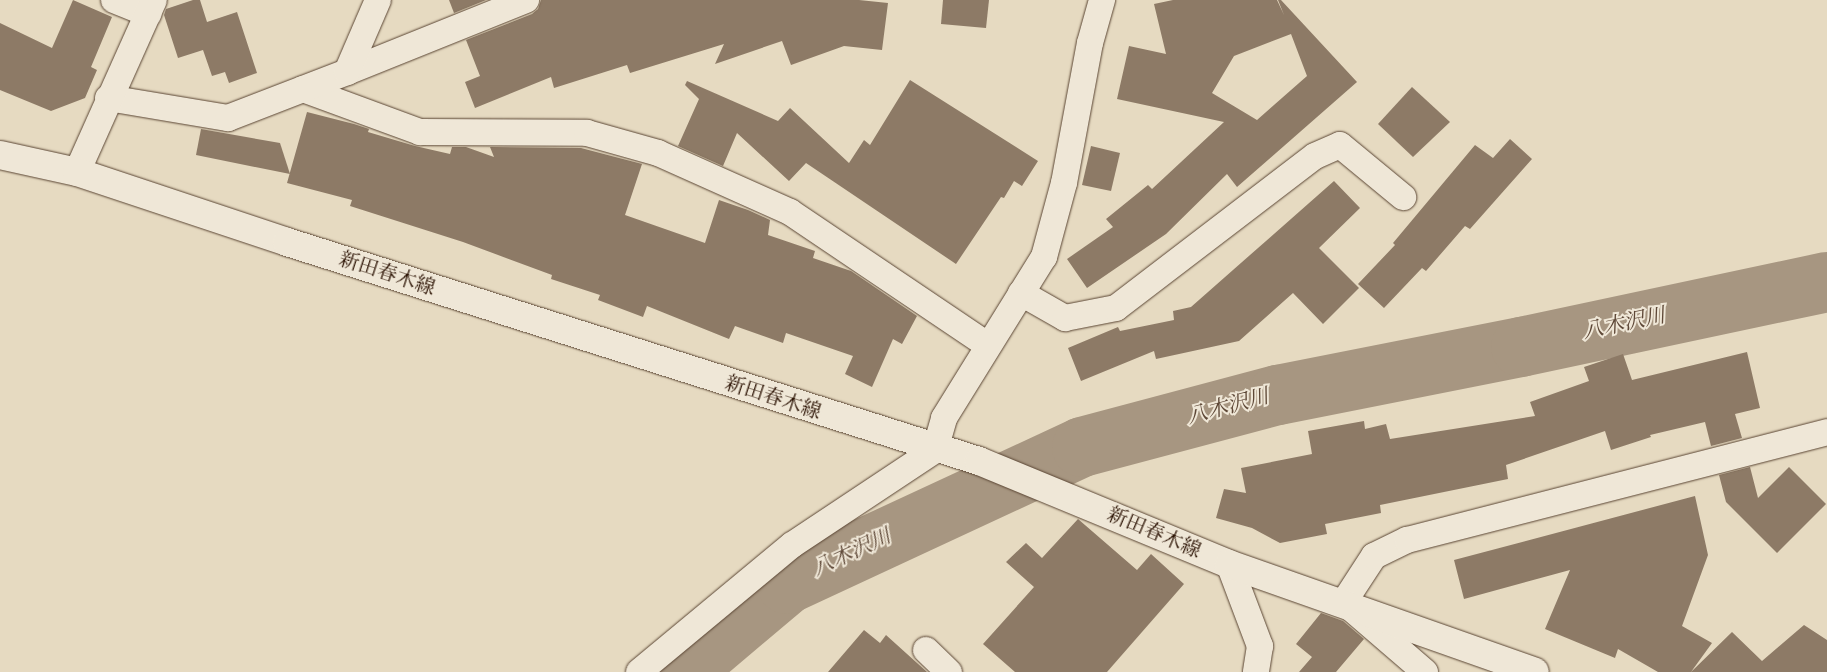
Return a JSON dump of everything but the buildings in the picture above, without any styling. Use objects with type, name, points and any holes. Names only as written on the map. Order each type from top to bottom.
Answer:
[{"type":"main road","name":"新田春木線","points":[[0,155],[77,172],[935,450],[979,461],[1229,564],[1344,602],[1535,672]]},
{"type":"street","points":[[77,172],[108,98],[151,7],[114,0]]},
{"type":"street","points":[[348,72],[378,0]]},
{"type":"street","points":[[108,98],[228,118],[526,0]]},
{"type":"street","points":[[639,672],[792,545],[935,450],[944,418],[987,345],[1044,257],[1064,183],[1090,43],[1102,0]]},
{"type":"street","points":[[303,89],[420,132],[587,133],[658,153],[790,212],[987,345]]},
{"type":"street","points":[[1022,293],[1065,318],[1116,308],[1315,156],[1340,145],[1403,197]]},
{"type":"street","points":[[1425,672],[1344,602],[1374,556],[1407,540],[1827,432]]},
{"type":"street","points":[[1229,564],[1260,646],[1256,672]]},
{"type":"street","points":[[926,650],[949,672]]},
{"type":"waterway","name":"八木沢川","points":[[683,672],[787,584],[1082,447],[1278,395],[1521,347],[1827,282]]}]
